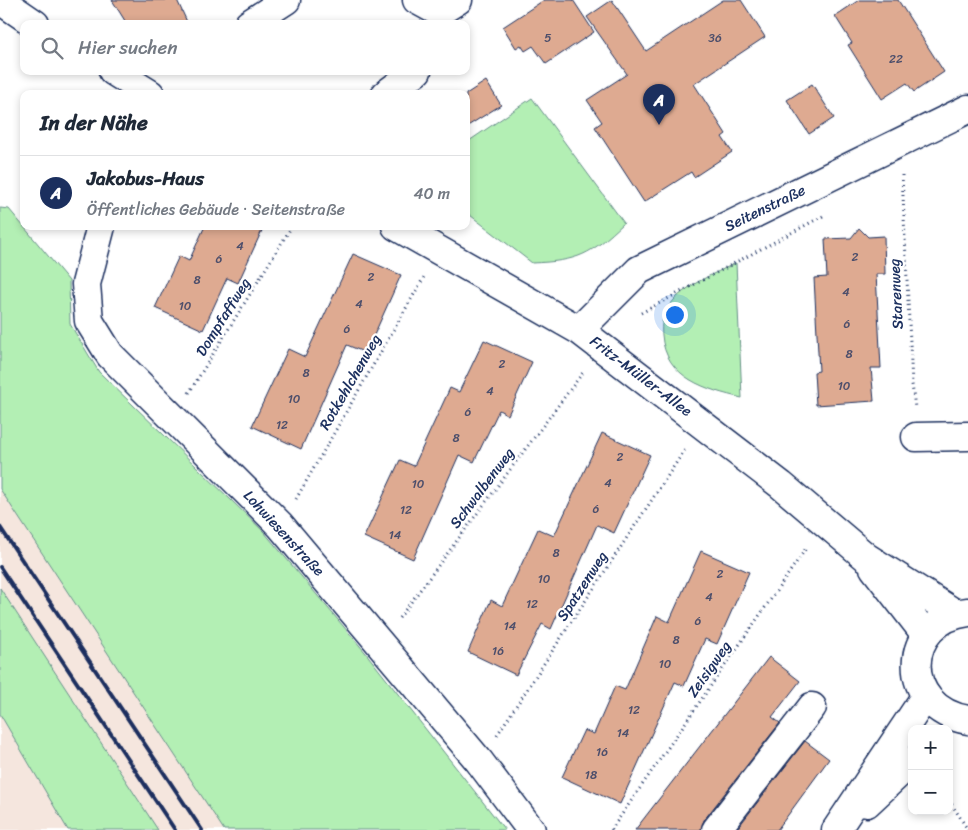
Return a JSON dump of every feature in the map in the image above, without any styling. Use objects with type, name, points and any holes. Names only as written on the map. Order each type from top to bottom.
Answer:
[{"type":"street","points":[[0,0],[28,20]]},
{"type":"street","points":[[254,20],[286,0]]},
{"type":"street","points":[[119,75],[144,90]]},
{"type":"street","points":[[391,90],[412,75]]},
{"type":"street","name":"Seitenstraße","points":[[579,330],[638,270],[968,109]]},
{"type":"street","name":"Lohwiesenstraße","points":[[99,230],[86,284],[89,321],[110,355],[280,525],[480,761],[531,830]]},
{"type":"street","name":"Fritz-Müller-Allee","points":[[403,230],[579,330],[702,423],[866,557],[962,613]]},
{"type":"street","points":[[916,425],[968,436]]},
{"type":"street","name":"Fritz-Müller-Allee","points":[[866,557],[926,635]]},
{"type":"street","points":[[955,722],[925,697],[919,683],[917,660],[926,635],[938,623],[962,613]]},
{"type":"street","points":[[840,825],[925,697]]},
{"type":"street","points":[[716,830],[812,707]]},
{"type":"street","points":[[840,825],[908,765]]},
{"type":"path","points":[[893,179],[910,170]]},
{"type":"path","name":"Starenweg","points":[[902,174],[912,384],[916,425]]},
{"type":"path","points":[[636,316],[832,212]]},
{"type":"path","name":"Dompfaffweg","points":[[173,420],[290,230]]},
{"type":"path","name":"Rotkehlchenweg","points":[[280,525],[440,250]]},
{"type":"path","name":"Schwalbenweg","points":[[381,643],[602,347]]},
{"type":"path","name":"Spatzenweg","points":[[480,761],[702,423]]},
{"type":"path","name":"Zeisigweg","points":[[611,830],[825,522]]},
{"type":"path","points":[[953,806],[968,830]]},
{"type":"shaded area","points":[[0,489],[224,830],[158,830],[0,588]]},
{"type":"shaded area","points":[[0,714],[68,830],[0,830]]},
{"type":"green space","points":[[532,98],[624,223],[602,242],[583,254],[573,258],[532,263],[470,215],[470,140]]},
{"type":"green space","points":[[0,208],[9,209],[20,222],[20,230],[26,230],[69,281],[70,324],[99,372],[264,532],[365,652],[505,830],[224,830],[0,489]]},
{"type":"green space","points":[[736,263],[742,398],[702,386],[679,372],[665,350],[662,335],[662,320],[675,299],[691,286]]},
{"type":"green space","points":[[0,588],[158,830],[68,830],[0,714]]},
{"type":"building","points":[[112,0],[177,0],[186,20],[124,20]]},
{"type":"building","points":[[544,0],[573,0],[594,32],[546,64],[533,46],[525,51],[521,45],[516,48],[503,27]]},
{"type":"building","points":[[612,0],[646,51],[723,0],[741,0],[765,37],[694,84],[726,134],[722,137],[732,152],[694,177],[691,172],[644,202],[595,127],[602,122],[587,100],[627,74],[587,17]]},
{"type":"building","points":[[859,0],[898,0],[944,72],[914,92],[907,83],[882,99],[848,45],[852,43],[835,16]]},
{"type":"building","points":[[486,81],[501,105],[470,124],[470,91]]},
{"type":"building","points":[[812,84],[834,118],[809,134],[787,100]]},
{"type":"building","points":[[859,228],[868,237],[884,236],[885,274],[876,274],[881,368],[871,368],[874,401],[816,405],[814,372],[819,371],[814,278],[827,277],[825,239],[851,238]]},
{"type":"building","points":[[203,230],[262,230],[238,283],[227,278],[203,330],[155,308],[179,256],[189,261]]},
{"type":"building","points":[[353,254],[401,275],[366,353],[347,345],[301,449],[252,426],[288,349],[305,357]]},
{"type":"building","points":[[484,340],[532,362],[508,415],[499,410],[474,462],[459,455],[413,559],[364,537],[400,460],[414,466],[450,388],[459,392]]},
{"type":"building","points":[[602,433],[650,455],[614,533],[597,525],[551,629],[542,624],[516,675],[468,652],[491,600],[502,606],[538,529],[554,536]]},
{"type":"building","points":[[701,551],[749,572],[717,644],[705,639],[684,686],[675,682],[620,804],[562,777],[584,730],[594,734],[615,686],[625,690],[657,616],[669,622]]},
{"type":"building","points":[[769,657],[800,681],[772,717],[780,723],[704,820],[701,830],[635,830]]},
{"type":"building","points":[[805,741],[829,759],[777,830],[736,830]]},
{"type":"railway","points":[[0,527],[202,830]]},
{"type":"railway","points":[[0,567],[175,830]]},
{"type":"place","name":"Jakobus-Haus","points":[[659,125]]}]
